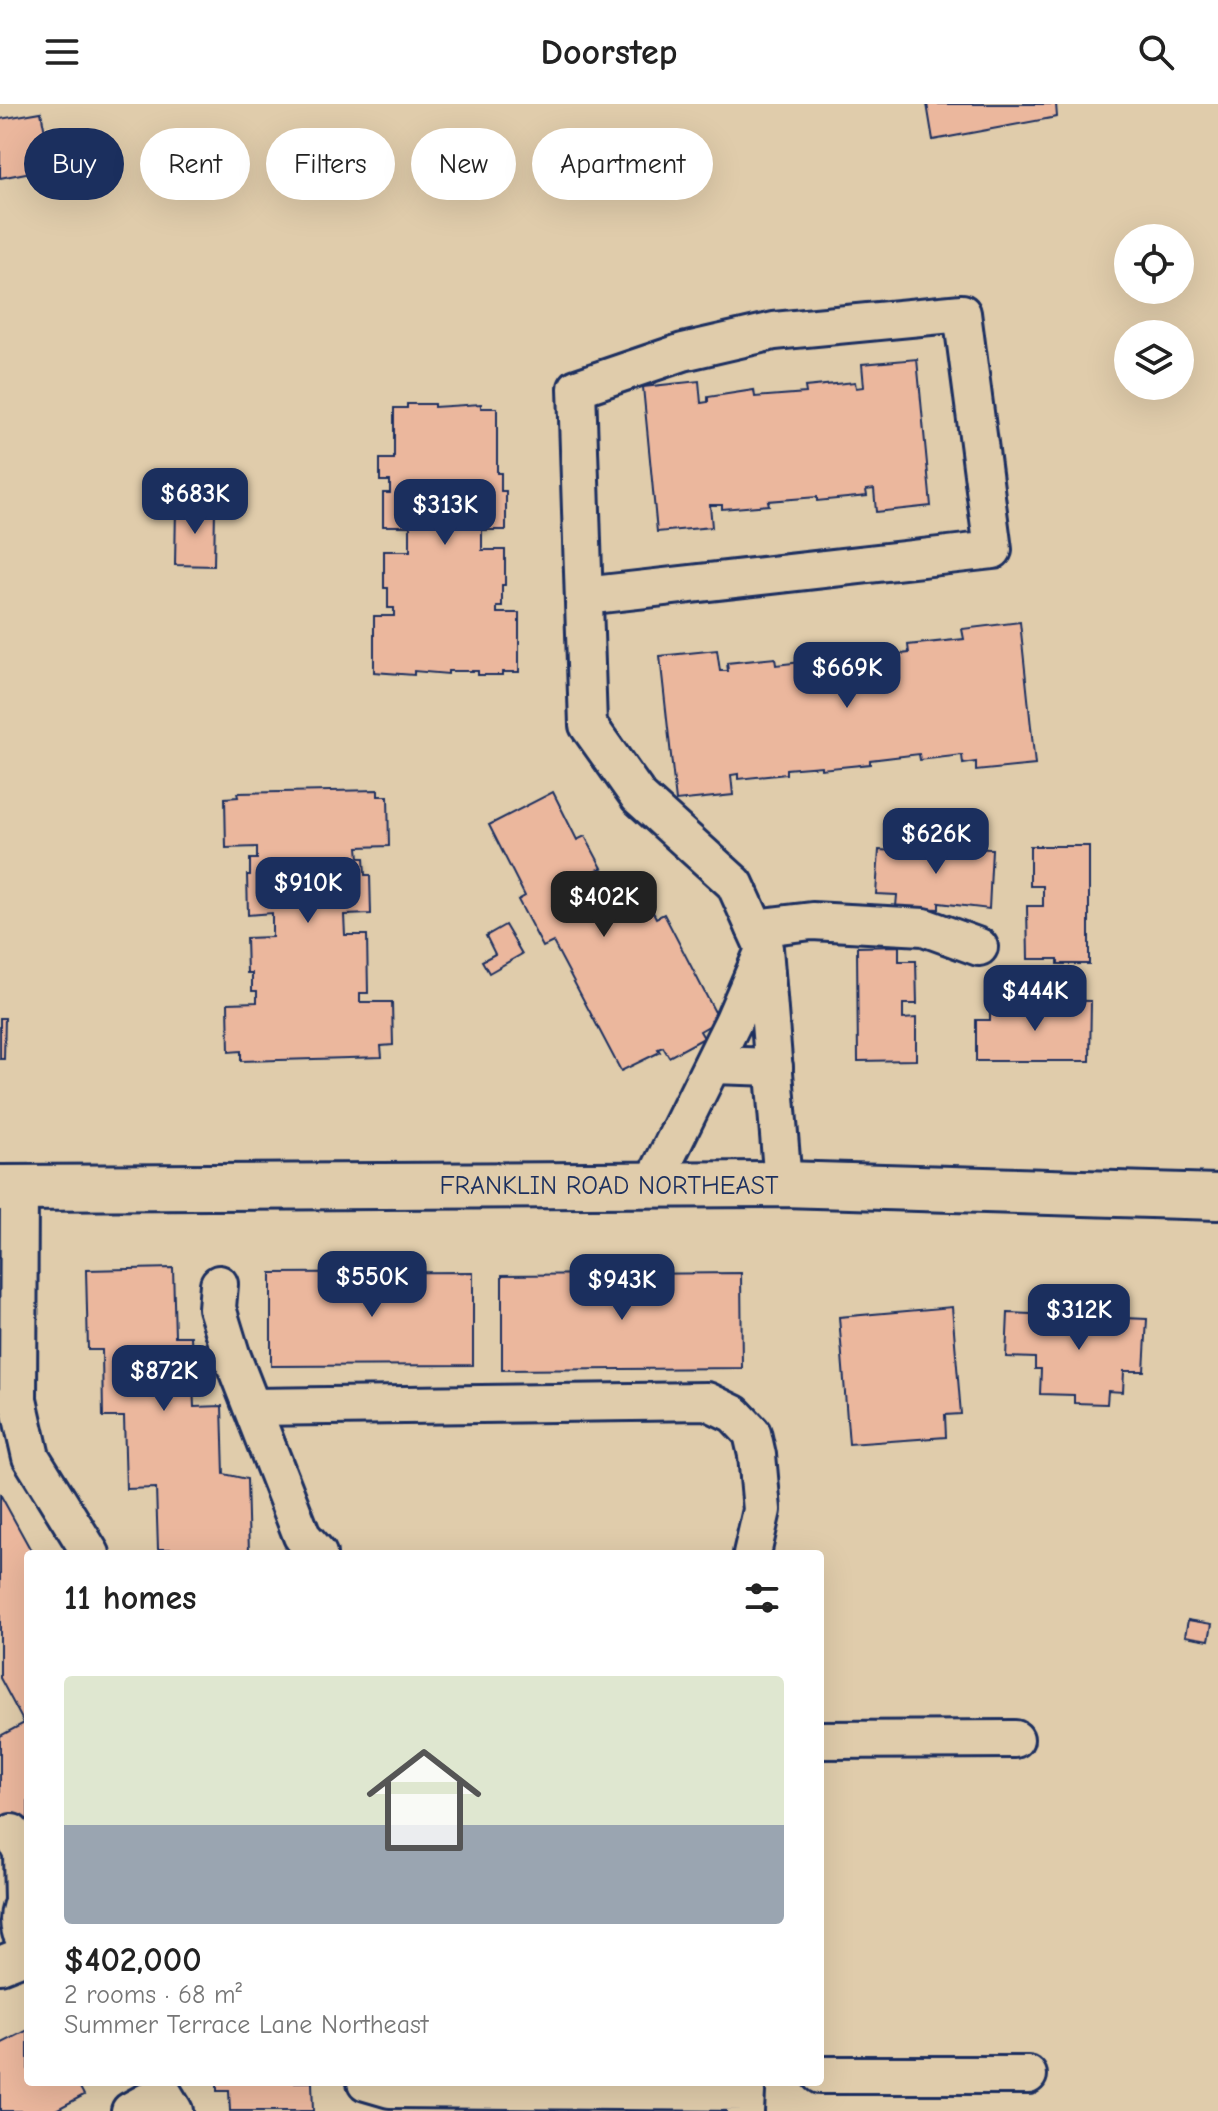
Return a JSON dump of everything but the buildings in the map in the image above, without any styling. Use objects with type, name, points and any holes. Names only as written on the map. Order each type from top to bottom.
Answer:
[{"type":"street","points":[[584,596],[993,550],[962,313],[774,331],[683,352],[577,388],[588,725],[639,797],[735,884],[760,938],[783,1184]]},
{"type":"street","points":[[760,938],[812,921],[924,927],[979,947]]},
{"type":"street","points":[[653,1184],[713,1065],[760,938]]},
{"type":"street","points":[[713,1065],[774,1067]]},
{"type":"street","name":"FRANKLIN ROAD NORTHEAST","points":[[9,1188],[783,1184],[1218,1197]]},
{"type":"street","points":[[9,1188],[18,1400],[31,1457],[89,1550]]},
{"type":"street","points":[[219,1284],[217,1308],[231,1354],[302,1536],[314,1550]]},
{"type":"street","points":[[252,1407],[707,1401],[734,1414],[752,1433],[762,1510],[753,1550]]},
{"type":"street","points":[[824,1740],[1015,1739]]},
{"type":"street","points":[[0,1965],[21,1929],[21,1847]]},
{"type":"street","points":[[824,2075],[1028,2075]]},
{"type":"street","points":[[380,2086],[390,2089],[745,2095]]}]
